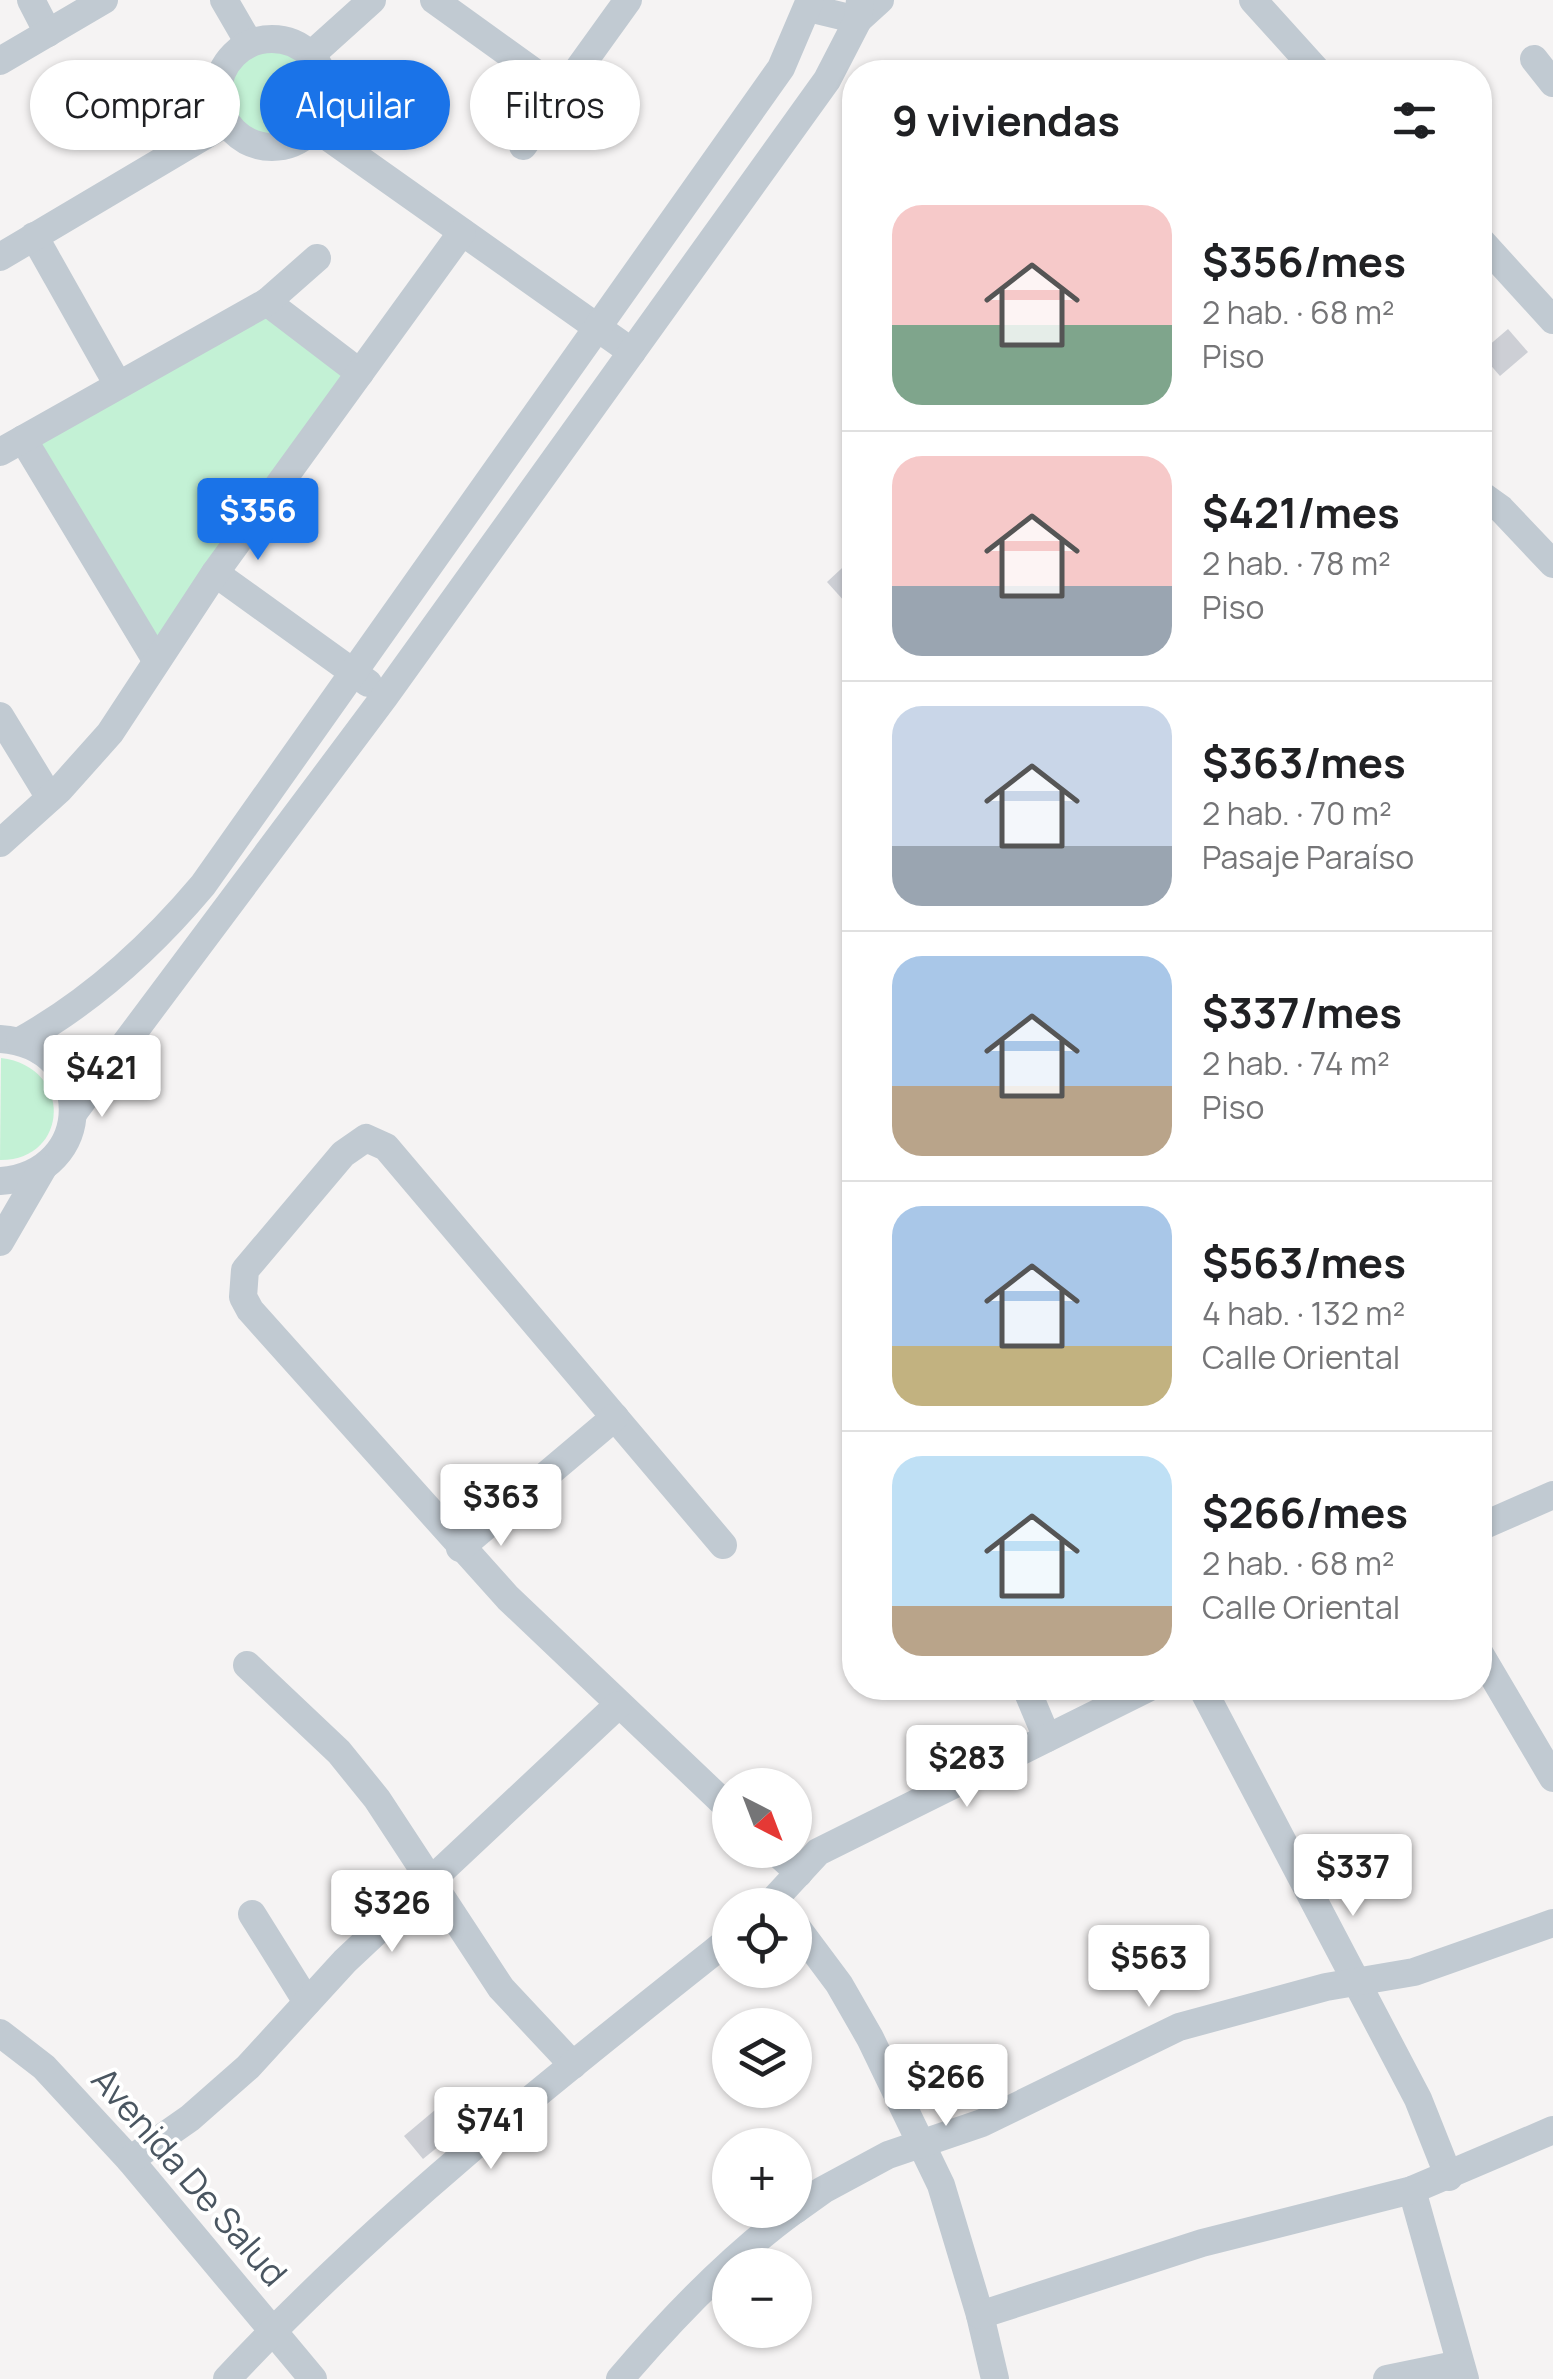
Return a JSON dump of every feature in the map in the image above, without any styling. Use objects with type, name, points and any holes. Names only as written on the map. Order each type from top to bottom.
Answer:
[{"type":"street","points":[[31,0],[48,32]]},
{"type":"street","points":[[0,61],[104,0]]},
{"type":"street","points":[[224,0],[249,43]]},
{"type":"street","points":[[311,54],[372,0]]},
{"type":"street","points":[[434,0],[517,60]]},
{"type":"street","points":[[585,60],[628,0]]},
{"type":"street","points":[[10,1040],[75,1008],[164,931],[203,884],[781,68],[809,4],[859,10],[880,0]]},
{"type":"street","points":[[1253,0],[1307,60]]},
{"type":"street","points":[[0,1242],[43,1168],[65,1144],[74,1112],[385,696],[828,80],[859,10]]},
{"type":"street","points":[[228,60],[249,43],[275,38],[301,46],[315,60]]},
{"type":"street","points":[[1534,60],[1553,83]]},
{"type":"street","points":[[0,256],[180,150]]},
{"type":"street","points":[[346,150],[632,352]]},
{"type":"street","points":[[0,843],[50,798],[110,733],[215,573],[462,232]]},
{"type":"street","points":[[34,236],[118,385]]},
{"type":"street","points":[[1492,253],[1553,320]]},
{"type":"street","points":[[156,660],[11,446],[267,302],[316,258]]},
{"type":"street","points":[[267,302],[360,373]]},
{"type":"street","points":[[1492,503],[1553,564]]},
{"type":"street","points":[[215,573],[385,696]]},
{"type":"street","points":[[0,716],[50,798]]},
{"type":"street","points":[[10,1040],[45,1053],[58,1064],[74,1112]]},
{"type":"street","points":[[712,1792],[560,1652],[460,1548],[250,1310],[243,1297],[246,1270],[343,1154],[366,1138],[386,1147],[722,1545]]},
{"type":"street","points":[[0,1181],[29,1176],[43,1168]]},
{"type":"street","points":[[460,1548],[615,1417]]},
{"type":"street","points":[[1492,1522],[1553,1495]]},
{"type":"street","points":[[247,1666],[339,1752],[377,1800],[501,1988],[573,2065]]},
{"type":"street","points":[[1492,1674],[1553,1778]]},
{"type":"street","points":[[1031,1700],[1047,1738]]},
{"type":"street","points":[[787,1888],[818,1852],[1124,1700]]},
{"type":"street","points":[[1208,1700],[1418,2100],[1448,2177]]},
{"type":"street","points":[[130,2160],[190,2118],[248,2067],[429,1880],[530,1791],[618,1705]]},
{"type":"street","points":[[794,1868],[799,1873]]},
{"type":"street","points":[[252,1914],[307,2002]]},
{"type":"street","points":[[812,2198],[888,2155],[982,2123],[1178,2027],[1354,1982],[1414,1972],[1553,1923]]},
{"type":"street","points":[[812,1948],[862,2024],[941,2185],[995,2379]]},
{"type":"street","points":[[227,2379],[378,2232],[573,2065],[712,1953]]},
{"type":"street","name":"Avenida De Salud","points":[[0,2032],[44,2067],[130,2160],[313,2379]]},
{"type":"street","points":[[980,2315],[1202,2243],[1412,2190],[1553,2130]]},
{"type":"street","points":[[1387,2379],[1463,2371],[1412,2190]]},
{"type":"street","points":[[620,2379],[680,2314],[770,2228]]},
{"type":"green space","points":[[249,43],[311,55],[311,60],[260,60],[260,140],[240,125],[240,60],[233,60]]},
{"type":"green space","points":[[267,302],[360,373],[156,660],[23,439]]},
{"type":"green space","points":[[1,1058],[25,1065],[41,1078],[51,1094],[54,1113],[50,1131],[40,1146],[23,1156],[0,1160]]},
{"type":"building","points":[[1508,329],[1528,352],[1500,376],[1492,367],[1492,343]]},
{"type":"building","points":[[842,568],[842,599],[827,582]]},
{"type":"building","points":[[447,2100],[466,2124],[423,2159],[404,2136]]}]
